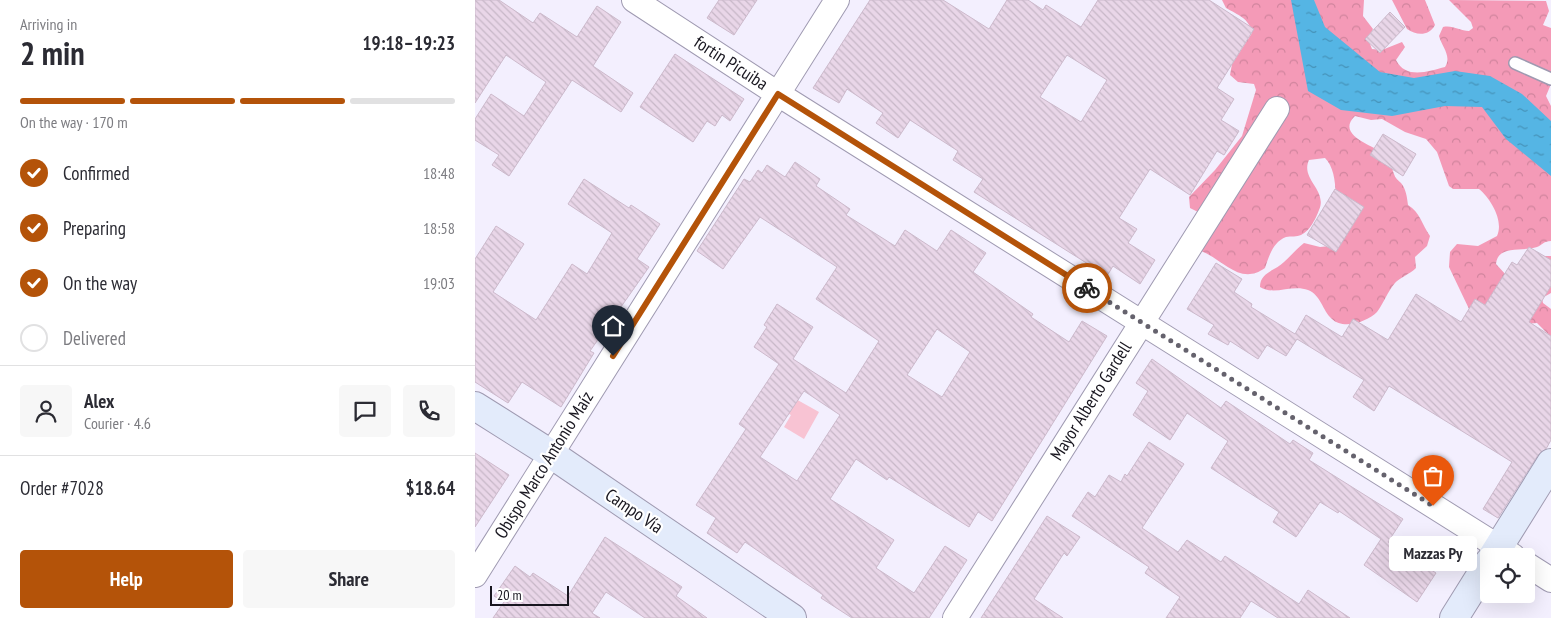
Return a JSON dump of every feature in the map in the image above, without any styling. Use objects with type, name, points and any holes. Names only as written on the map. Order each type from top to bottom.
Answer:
[{"type":"street","name":"fortin Picuiba","points":[[634,0],[778,94],[1141,322],[1487,548]]},
{"type":"street","name":"Obispo Marco Antonio Maíz","points":[[475,575],[837,0]]},
{"type":"street","name":"Mayor Alberto Gardell","points":[[955,618],[1277,109]]},
{"type":"street","name":"Campo Vía","points":[[475,406],[551,454],[792,618]]},
{"type":"street","points":[[1502,548],[1551,463]]},
{"type":"street","points":[[1535,570],[1551,580]]},
{"type":"street","points":[[1454,618],[1480,581]]},
{"type":"lane","points":[[1515,63],[1551,80]]},
{"type":"green space","points":[[1222,0],[1364,0],[1363,16],[1373,29],[1368,39],[1372,49],[1382,50],[1402,42],[1405,47],[1396,60],[1400,66],[1412,72],[1445,67],[1447,55],[1439,36],[1443,27],[1469,31],[1473,28],[1471,22],[1449,0],[1546,1],[1549,11],[1543,25],[1551,28],[1551,84],[1546,96],[1551,106],[1551,241],[1537,247],[1506,251],[1501,254],[1496,264],[1507,276],[1543,256],[1551,256],[1551,293],[1542,298],[1543,303],[1551,309],[1551,341],[1548,334],[1537,323],[1525,324],[1470,311],[1449,267],[1450,252],[1457,244],[1478,246],[1497,236],[1499,230],[1498,217],[1488,198],[1479,189],[1453,189],[1449,186],[1437,152],[1426,139],[1405,132],[1382,119],[1371,120],[1355,116],[1350,123],[1350,129],[1359,140],[1385,154],[1390,161],[1395,177],[1404,188],[1408,205],[1418,215],[1430,236],[1427,246],[1415,257],[1416,268],[1395,283],[1373,316],[1361,322],[1342,324],[1332,319],[1316,295],[1308,290],[1296,288],[1271,290],[1260,287],[1262,278],[1265,275],[1280,265],[1304,243],[1320,247],[1330,246],[1335,188],[1331,166],[1325,158],[1309,160],[1307,167],[1308,173],[1320,196],[1321,203],[1314,220],[1310,227],[1301,235],[1286,237],[1278,242],[1272,250],[1265,268],[1256,273],[1240,273],[1201,251],[1200,213],[1190,208],[1189,197],[1215,170],[1242,136],[1256,90],[1254,84],[1238,82],[1230,75],[1232,64],[1252,33],[1246,20],[1226,8]]},
{"type":"green space","points":[[1392,0],[1425,0],[1435,25],[1423,34],[1407,29]]},
{"type":"shaded area","points":[[785,393],[819,412],[804,439],[784,427],[791,415],[778,408]]},
{"type":"water","points":[[1291,0],[1314,0],[1325,27],[1380,72],[1414,78],[1455,71],[1490,76],[1522,94],[1551,121],[1551,176],[1506,139],[1482,107],[1445,106],[1392,116],[1341,110],[1308,91]]},
{"type":"building","points":[[475,0],[499,0],[533,23],[540,13],[577,37],[597,6],[621,22],[593,66],[633,93],[621,112],[572,80],[509,176],[492,165],[499,155],[475,140],[475,119],[491,94],[524,116],[546,82],[506,55],[475,103]]},
{"type":"building","points":[[719,0],[757,0],[734,35],[707,18]]},
{"type":"building","points":[[870,0],[943,0],[989,29],[1007,0],[1028,0],[1043,10],[1046,5],[1081,27],[1098,0],[1209,0],[1254,29],[1217,88],[1234,99],[1221,120],[1239,131],[1224,155],[1217,151],[1190,195],[1150,169],[1119,218],[1137,229],[1128,243],[1155,260],[1140,284],[1113,266],[1107,276],[974,192],[983,179],[953,160],[958,151],[910,120],[898,138],[876,123],[883,113],[847,89],[839,103],[813,88]],"holes":[[[1067,55],[1107,80],[1081,122],[1040,97]]]},
{"type":"building","points":[[1390,12],[1405,27],[1380,53],[1365,39]]},
{"type":"building","points":[[675,54],[744,99],[730,121],[722,115],[715,126],[707,121],[693,142],[640,107]]},
{"type":"building","points":[[1383,134],[1416,154],[1403,176],[1370,155]]},
{"type":"building","points":[[795,162],[820,179],[816,186],[850,209],[846,215],[895,246],[905,230],[937,251],[951,230],[986,253],[973,272],[1033,314],[1031,317],[1069,342],[1082,321],[1107,336],[992,521],[978,512],[969,527],[889,477],[887,480],[856,459],[830,499],[894,540],[876,568],[914,593],[945,546],[967,560],[929,618],[852,618],[821,598],[823,595],[745,542],[737,553],[707,533],[716,518],[696,505],[746,429],[739,424],[779,364],[754,347],[767,327],[764,325],[777,304],[813,327],[793,359],[846,393],[879,341],[816,299],[837,267],[760,217],[723,269],[697,251],[744,179],[750,182],[758,170],[762,173],[767,165],[785,177]],"holes":[[[937,329],[970,352],[942,397],[907,375]],[[804,391],[840,415],[797,481],[760,457]]]},
{"type":"building","points":[[584,179],[629,208],[631,205],[660,224],[637,259],[649,267],[590,351],[594,353],[561,407],[522,382],[508,403],[475,382],[475,259],[496,226],[524,244],[493,292],[536,320],[572,264],[587,274],[612,233],[568,204]]},
{"type":"building","points":[[1335,189],[1364,207],[1336,252],[1307,235]]},
{"type":"building","points":[[1529,247],[1551,260],[1551,286],[1529,322],[1551,336],[1551,440],[1546,449],[1538,455],[1498,518],[1483,509],[1512,462],[1389,386],[1374,411],[1353,397],[1364,380],[1297,339],[1286,356],[1267,345],[1258,359],[1230,341],[1228,345],[1208,334],[1214,325],[1187,309],[1216,263],[1242,279],[1234,292],[1252,304],[1251,307],[1295,334],[1306,315],[1342,337],[1353,319],[1388,340],[1416,294],[1461,322],[1475,299],[1485,305],[1512,262],[1517,265]]},
{"type":"building","points":[[1152,359],[1221,408],[1226,401],[1290,444],[1293,440],[1313,453],[1309,460],[1403,519],[1388,542],[1436,573],[1417,602],[1364,565],[1381,539],[1339,511],[1338,513],[1320,502],[1296,537],[1273,522],[1279,512],[1211,468],[1228,441],[1187,413],[1170,440],[1133,415],[1148,391],[1136,383]]},
{"type":"building","points":[[1149,442],[1184,464],[1142,528],[1178,552],[1187,540],[1221,562],[1225,556],[1299,604],[1308,590],[1350,618],[1278,618],[1251,601],[1240,618],[1166,618],[1180,597],[1145,573],[1149,567],[1072,516],[1088,492],[1095,497],[1109,475],[1121,482]]},
{"type":"building","points":[[475,453],[509,475],[475,527]]},
{"type":"building","points":[[1047,516],[1080,537],[1067,556],[1064,553],[1034,599],[1063,618],[981,618]]},
{"type":"building","points":[[605,537],[682,587],[676,596],[707,618],[645,618],[606,592],[592,613],[600,618],[493,618],[504,602],[494,596],[515,566],[530,577],[533,573],[568,596]]},
{"type":"way so far","points":[[1087,288],[1433,506]]},
{"type":"place","name":"Mazzas Py","points":[[1433,506]]},
{"type":"route","points":[[613,356],[778,94],[1087,288]]}]
